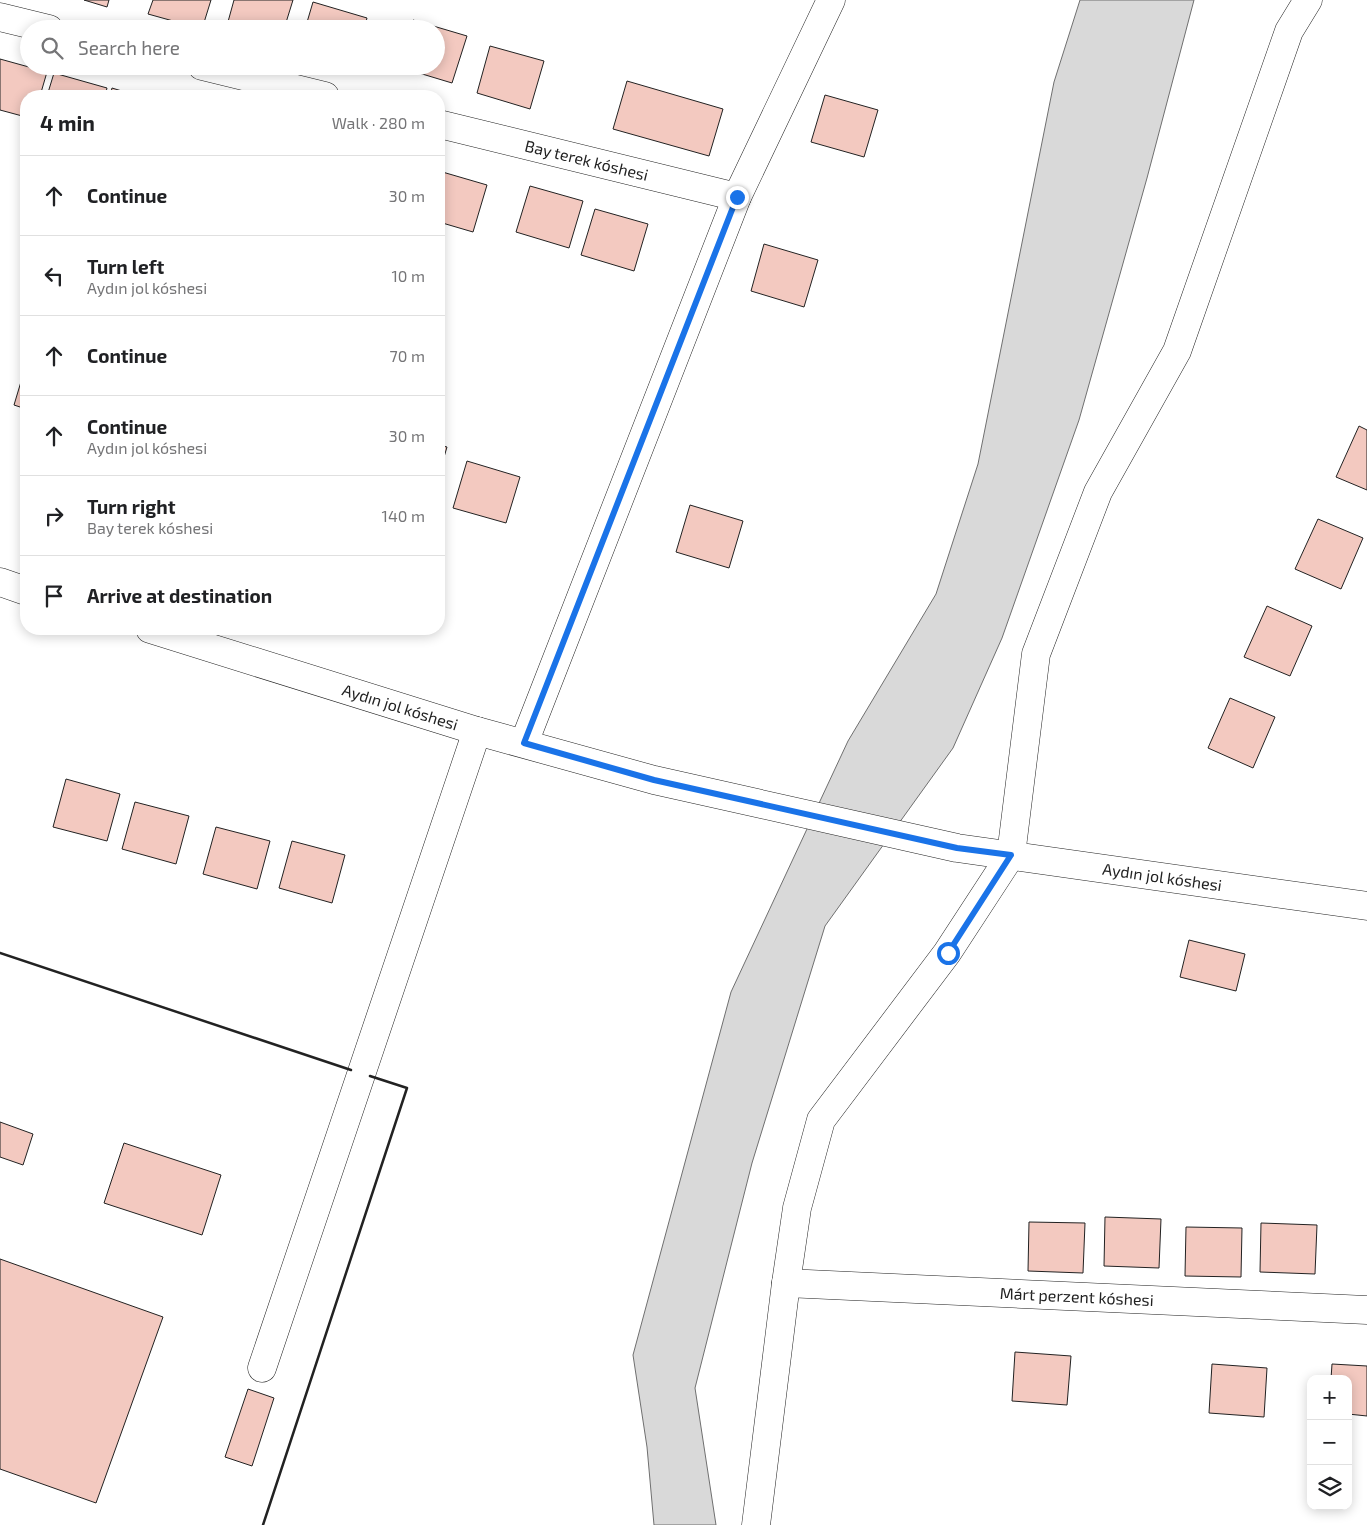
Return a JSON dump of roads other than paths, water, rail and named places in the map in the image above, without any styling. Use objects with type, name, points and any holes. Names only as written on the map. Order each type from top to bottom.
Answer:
[{"type":"street","points":[[524,743],[737,197],[831,0]]},
{"type":"street","points":[[756,1525],[797,1208],[821,1120],[948,953],[1011,855],[1036,654],[1098,492],[1177,351],[1288,31],[1308,0]]},
{"type":"street","points":[[0,17],[20,22]]},
{"type":"street","points":[[239,75],[300,90]]},
{"type":"street","name":"Bay terek kóshesi","points":[[445,125],[737,197]]},
{"type":"street","points":[[0,582],[20,588]]},
{"type":"street","name":"Aydın jol kóshesi","points":[[169,635],[477,731],[654,780],[957,848],[1367,906]]},
{"type":"street","points":[[262,1368],[477,731]]},
{"type":"street","name":"Márt perzent kóshesi","points":[[786,1283],[1367,1310]]}]
